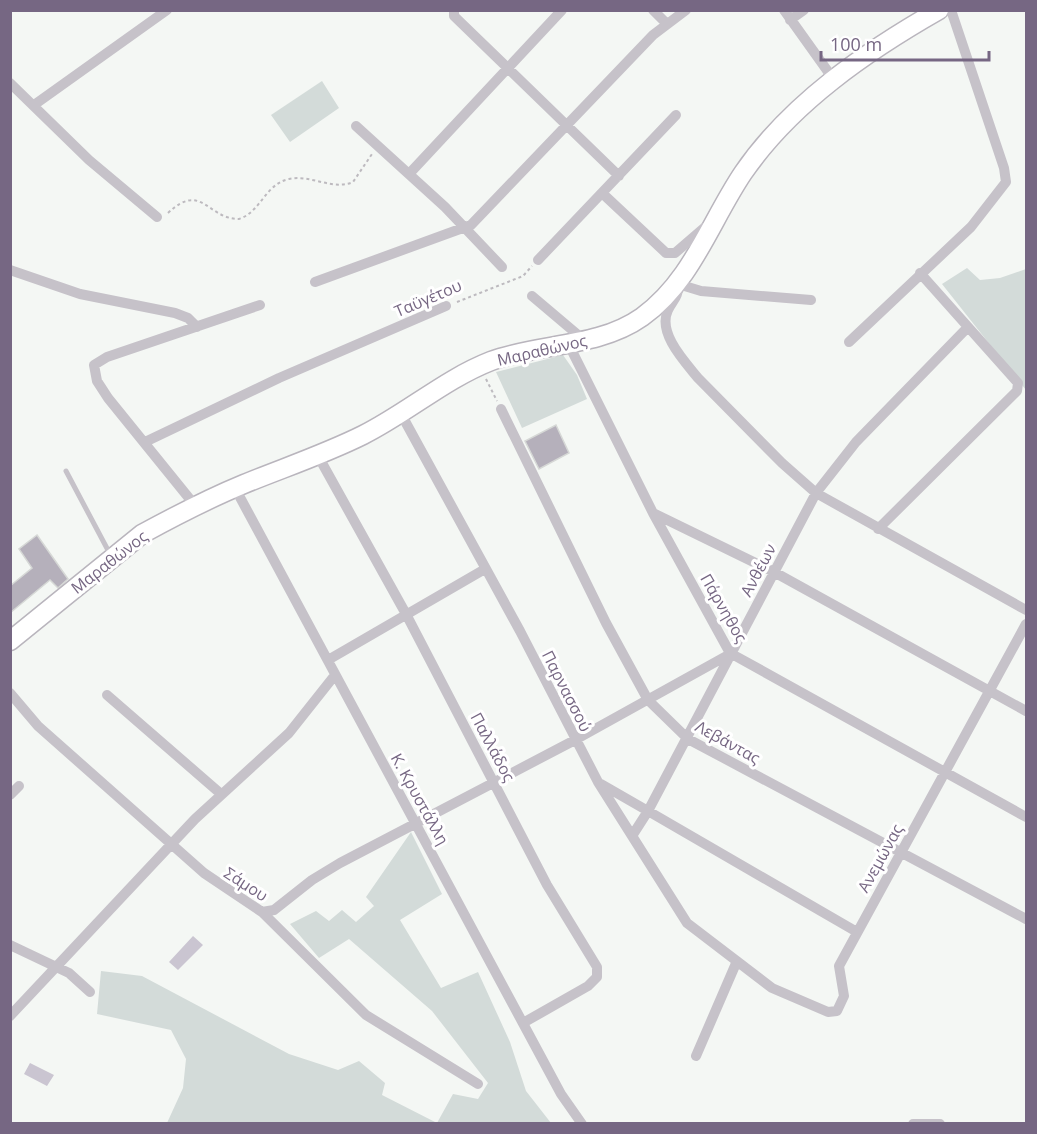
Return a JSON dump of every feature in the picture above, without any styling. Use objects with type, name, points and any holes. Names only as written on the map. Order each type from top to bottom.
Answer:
[{"type":"main road","name":"Μαραθώνος","points":[[10,641],[142,534],[235,488],[363,435],[480,366],[525,351],[576,342],[622,328],[641,318],[678,284],[755,157],[785,124],[834,80],[939,10]]},
{"type":"street","points":[[34,105],[166,10]]},
{"type":"street","points":[[409,174],[562,10]]},
{"type":"street","points":[[653,10],[667,24]]},
{"type":"street","points":[[315,282],[465,228],[567,126],[653,35],[686,10]]},
{"type":"street","points":[[784,10],[834,80]]},
{"type":"street","points":[[790,20],[804,10]]},
{"type":"street","points":[[849,342],[971,227],[1006,182],[997,146],[951,10]]},
{"type":"street","points":[[453,12],[619,176]]},
{"type":"street","points":[[10,83],[89,160],[157,217]]},
{"type":"street","points":[[538,260],[676,115]]},
{"type":"street","points":[[356,126],[465,228],[502,267]]},
{"type":"street","points":[[602,193],[666,253],[675,253],[704,228],[710,230]]},
{"type":"street","points":[[10,270],[80,294],[175,313],[188,318],[197,327]]},
{"type":"street","points":[[878,529],[1017,391],[1018,383],[920,273]]},
{"type":"street","points":[[811,300],[701,291],[678,284],[678,294],[668,311],[666,322],[671,339],[682,359],[750,432],[816,493],[1026,610]]},
{"type":"street","points":[[532,296],[576,342]]},
{"type":"street","points":[[197,508],[97,381],[94,365],[107,357],[260,305]]},
{"type":"street","name":"Ταϋγέτου","points":[[144,442],[279,378],[446,306]]},
{"type":"street","name":"Ανθέων","points":[[632,836],[688,739],[730,653],[816,493],[856,442],[968,327]]},
{"type":"street","name":"Πάρνηθος","points":[[576,342],[653,513],[730,653],[1026,816]]},
{"type":"street","name":"Λεβάντας","points":[[501,409],[606,623],[648,700],[688,739],[1026,919]]},
{"type":"street","name":"Παρνασσού","points":[[400,412],[598,782],[687,923],[737,961]]},
{"type":"street","name":"Παλλάδος","points":[[317,454],[406,615],[547,885],[599,973],[593,982],[576,994],[523,1023]]},
{"type":"street","name":"Κ. Κρυστάλλη","points":[[235,488],[566,1103],[582,1124]]},
{"type":"street","points":[[653,513],[774,572],[1026,711]]},
{"type":"street","points":[[328,660],[485,569]]},
{"type":"street","name":"Ανεμώνας","points":[[737,961],[772,988],[828,1012],[837,1011],[844,996],[839,966],[944,770],[1026,624]]},
{"type":"street","points":[[262,912],[274,910],[312,880],[356,854],[575,740],[730,653]]},
{"type":"street","points":[[10,1016],[124,898],[171,844],[221,794],[289,733],[336,675]]},
{"type":"street","name":"Σάμου","points":[[10,693],[38,726],[171,844],[221,887],[262,912],[366,1015],[478,1084]]},
{"type":"street","points":[[107,695],[221,794]]},
{"type":"street","points":[[598,782],[857,932]]},
{"type":"street","points":[[10,795],[19,786]]},
{"type":"street","points":[[10,945],[56,966],[79,981],[90,992]]},
{"type":"street","points":[[696,1056],[737,961]]},
{"type":"street","points":[[913,1124],[940,1124]]},
{"type":"lane","points":[[66,471],[112,558]]},
{"type":"path","points":[[157,217],[194,199],[204,202],[221,215],[239,219],[248,215],[271,188],[282,181],[300,178],[340,185],[349,184],[358,177],[378,146]]},
{"type":"path","name":"Ταϋγέτου","points":[[446,306],[523,276],[538,260]]},
{"type":"path","points":[[480,366],[501,409]]},
{"type":"shaded area","points":[[322,81],[339,108],[290,142],[271,115]]},
{"type":"shaded area","points":[[967,268],[980,280],[1000,278],[1026,269],[1026,390],[942,284]]},
{"type":"shaded area","points":[[563,355],[577,375],[587,399],[522,428],[496,372]]},
{"type":"shaded area","points":[[411,832],[442,894],[400,920],[441,988],[478,972],[510,1042],[526,1091],[551,1123],[437,1123],[453,1094],[478,1099],[488,1083],[432,1011],[349,939],[319,958],[290,924],[316,911],[329,921],[342,910],[356,922],[374,906],[366,897]]},
{"type":"shaded area","points":[[193,936],[203,945],[178,970],[169,962]]},
{"type":"shaded area","points":[[101,971],[142,976],[289,1054],[338,1070],[359,1061],[385,1083],[382,1095],[437,1123],[167,1123],[183,1088],[186,1059],[171,1030],[97,1014]]},
{"type":"shaded area","points":[[30,1063],[54,1075],[47,1086],[24,1074]]},
{"type":"building","points":[[556,425],[569,453],[539,469],[525,441]]},
{"type":"building","points":[[37,535],[68,579],[58,588],[50,580],[10,613],[10,586],[32,568],[19,549]]}]
